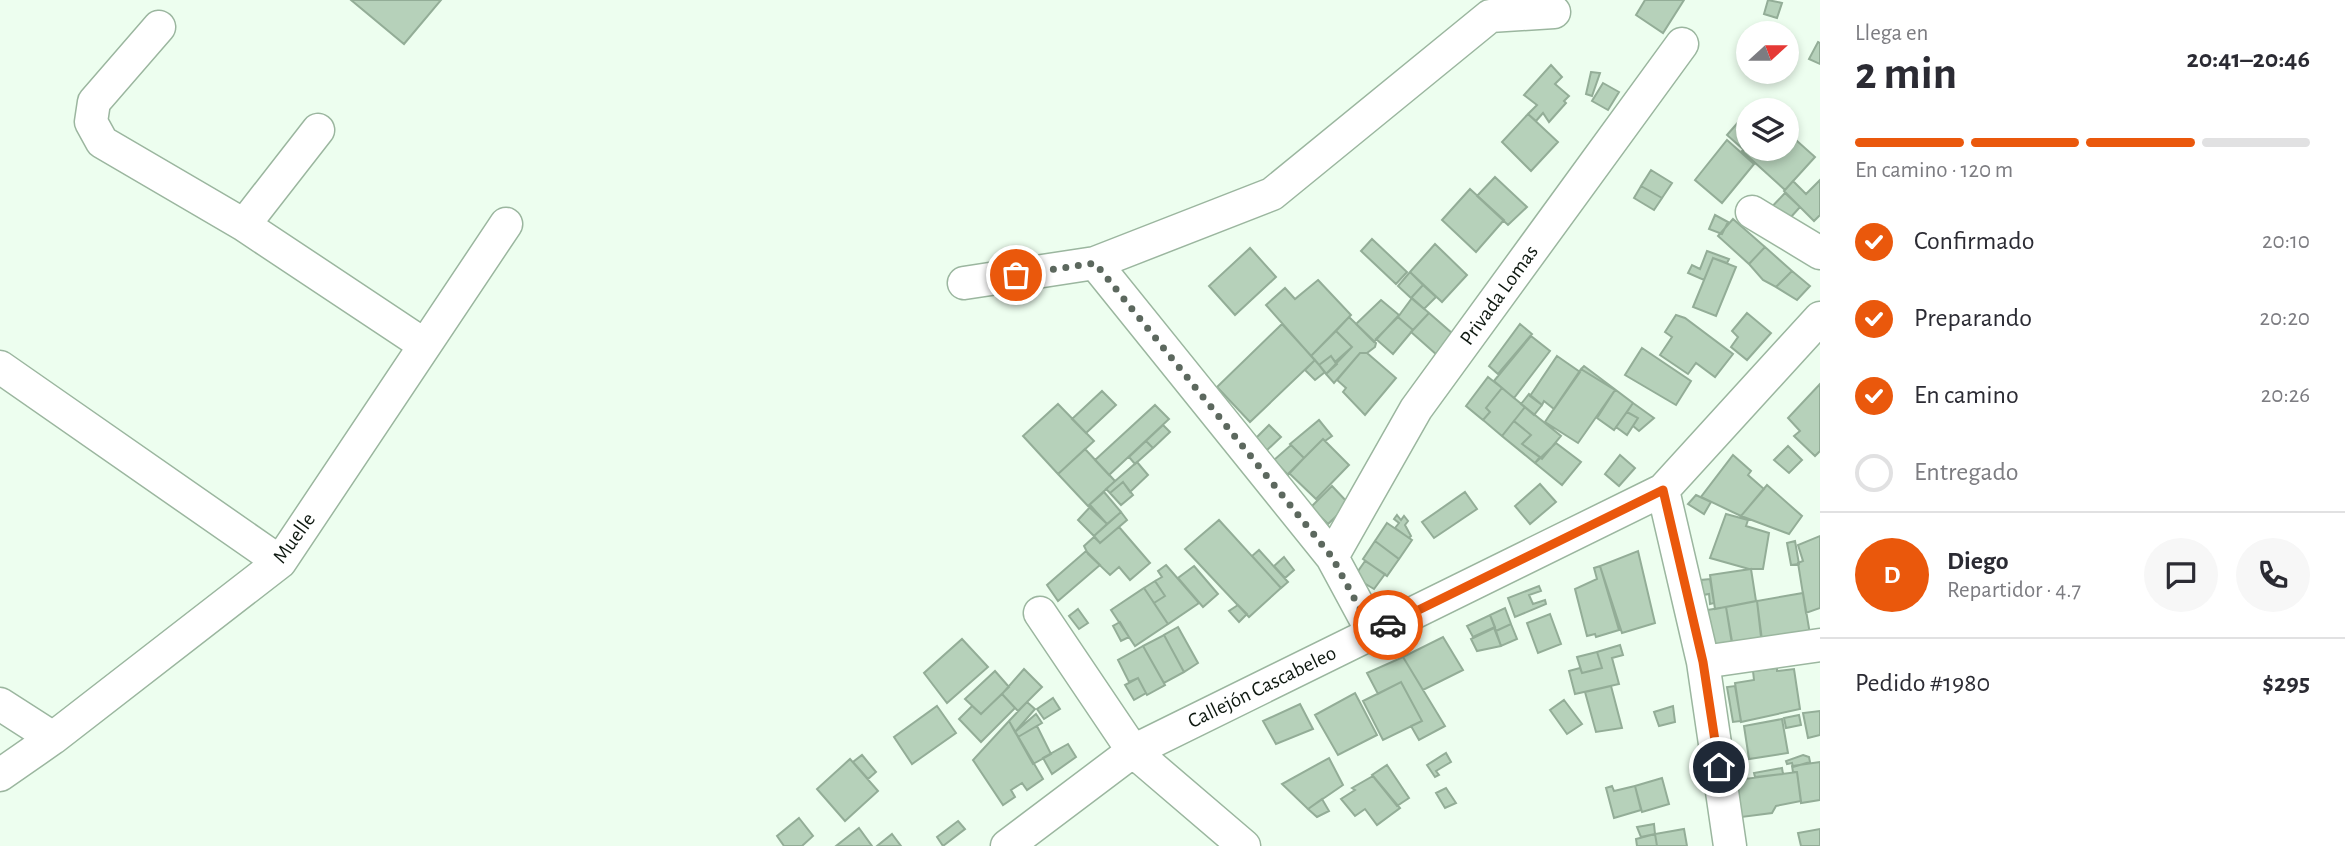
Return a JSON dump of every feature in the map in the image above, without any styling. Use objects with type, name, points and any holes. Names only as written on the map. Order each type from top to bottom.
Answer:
[{"type":"street","points":[[964,283],[1095,263],[1272,194],[1490,16],[1554,12]]},
{"type":"street","points":[[159,27],[94,102],[91,122],[102,142],[244,225],[423,344]]},
{"type":"street","name":"Privada Lomas","points":[[1332,557],[1416,409],[1682,44]]},
{"type":"street","points":[[244,225],[318,130]]},
{"type":"street","points":[[1752,212],[1820,253]]},
{"type":"street","name":"Muelle","points":[[0,775],[53,738],[280,562],[423,344],[506,224]]},
{"type":"street","points":[[1095,263],[1332,557],[1373,633]]},
{"type":"street","name":"Callejón Cascabeleo","points":[[1007,846],[1133,751],[1663,490],[1820,318]]},
{"type":"street","points":[[0,367],[280,562]]},
{"type":"street","points":[[1663,490],[1703,662],[1730,846]]},
{"type":"street","points":[[1040,613],[1133,751],[1244,846]]},
{"type":"street","points":[[1703,662],[1820,645]]},
{"type":"street","points":[[0,704],[53,738]]},
{"type":"building","points":[[351,0],[441,0],[404,44]]},
{"type":"building","points":[[1645,0],[1684,0],[1663,33],[1636,15]]},
{"type":"building","points":[[1768,0],[1782,3],[1777,18],[1764,14]]},
{"type":"building","points":[[1818,42],[1820,43],[1820,64],[1809,59]]},
{"type":"building","points":[[1551,65],[1562,77],[1555,84],[1569,96],[1549,122],[1543,113],[1536,121],[1528,114],[1537,105],[1524,95]]},
{"type":"building","points":[[1591,72],[1600,73],[1592,96],[1586,94]]},
{"type":"building","points":[[1603,83],[1619,92],[1608,110],[1592,101]]},
{"type":"building","points":[[1528,114],[1558,142],[1531,171],[1502,142]]},
{"type":"building","points":[[1736,125],[1736,143],[1727,135]]},
{"type":"building","points":[[1727,140],[1736,148],[1736,161],[1751,161],[1754,164],[1722,203],[1695,180]]},
{"type":"building","points":[[1799,143],[1815,157],[1785,190],[1753,161],[1799,161]]},
{"type":"building","points":[[1651,170],[1672,183],[1662,198],[1641,186]]},
{"type":"building","points":[[1495,177],[1527,207],[1508,225],[1477,196]]},
{"type":"building","points":[[1820,180],[1820,215],[1814,221],[1784,191],[1793,181],[1806,194]]},
{"type":"building","points":[[1641,186],[1662,198],[1654,210],[1634,198]]},
{"type":"building","points":[[1470,189],[1504,220],[1476,252],[1442,220]]},
{"type":"building","points":[[1785,193],[1800,207],[1781,228],[1765,214]]},
{"type":"building","points":[[1715,215],[1728,222],[1722,234],[1709,229]]},
{"type":"building","points":[[1733,219],[1765,247],[1749,264],[1718,236]]},
{"type":"building","points":[[1372,239],[1407,272],[1396,284],[1361,251]]},
{"type":"building","points":[[1435,244],[1467,275],[1442,302],[1410,272]]},
{"type":"building","points":[[1765,247],[1792,271],[1776,287],[1763,280],[1749,264]]},
{"type":"building","points":[[1250,248],[1276,277],[1235,315],[1209,286]]},
{"type":"building","points":[[1707,251],[1729,259],[1727,263],[1713,258],[1704,280],[1688,273],[1692,265],[1700,269]]},
{"type":"building","points":[[1713,258],[1736,267],[1716,316],[1693,307]]},
{"type":"building","points":[[1792,271],[1810,286],[1797,300],[1776,287]]},
{"type":"building","points":[[1410,272],[1423,285],[1411,298],[1398,286]]},
{"type":"building","points":[[1318,280],[1351,315],[1311,356],[1266,305],[1285,288],[1295,299]]},
{"type":"building","points":[[1423,285],[1436,297],[1424,309],[1411,298]]},
{"type":"building","points":[[1412,298],[1429,313],[1413,330],[1398,317]]},
{"type":"building","points":[[1381,300],[1399,315],[1374,342],[1356,324]]},
{"type":"building","points":[[1429,313],[1453,334],[1437,355],[1411,332]]},
{"type":"building","points":[[1747,313],[1771,333],[1747,360],[1731,347],[1738,337],[1732,331]]},
{"type":"building","points":[[1676,315],[1685,318],[1733,354],[1715,377],[1696,363],[1688,374],[1660,355],[1672,337],[1665,332]]},
{"type":"building","points":[[1349,317],[1376,343],[1367,353],[1360,353],[1334,383],[1326,374],[1352,347],[1336,331]]},
{"type":"building","points":[[1398,317],[1413,330],[1393,354],[1376,339]]},
{"type":"building","points":[[1282,324],[1315,360],[1250,422],[1217,387]]},
{"type":"building","points":[[1520,324],[1532,334],[1498,374],[1489,366]]},
{"type":"building","points":[[1336,331],[1352,347],[1335,362],[1331,356],[1319,365],[1311,356]]},
{"type":"building","points":[[1531,336],[1550,351],[1514,398],[1494,381]]},
{"type":"building","points":[[1642,348],[1691,381],[1676,405],[1625,375]]},
{"type":"building","points":[[1360,353],[1367,353],[1396,378],[1365,415],[1343,392],[1346,388],[1337,380]]},
{"type":"building","points":[[1331,356],[1337,364],[1326,374],[1319,365]]},
{"type":"building","points":[[1557,356],[1580,372],[1554,409],[1544,401],[1542,405],[1530,396]]},
{"type":"building","points":[[1315,360],[1325,372],[1315,380],[1305,370]]},
{"type":"building","points":[[1584,366],[1633,403],[1614,430],[1597,418],[1615,390],[1581,369]]},
{"type":"building","points":[[1581,369],[1615,390],[1578,443],[1545,422]]},
{"type":"building","points":[[1488,377],[1502,388],[1486,408],[1490,412],[1483,420],[1466,406]]},
{"type":"building","points":[[1820,384],[1820,451],[1815,456],[1794,436],[1800,431],[1788,418]]},
{"type":"building","points":[[1502,388],[1525,407],[1502,436],[1483,420],[1490,412],[1486,408]]},
{"type":"building","points":[[1102,391],[1116,405],[1086,433],[1072,419]]},
{"type":"building","points":[[1529,394],[1542,405],[1534,415],[1521,404]]},
{"type":"building","points":[[1633,403],[1654,418],[1639,431],[1633,426],[1638,418],[1627,412]]},
{"type":"building","points":[[1058,404],[1094,441],[1058,474],[1023,436]]},
{"type":"building","points":[[1155,405],[1169,419],[1109,475],[1095,460]]},
{"type":"building","points":[[1525,407],[1561,436],[1542,459],[1522,444],[1531,435],[1514,421]]},
{"type":"building","points":[[1627,412],[1638,418],[1627,435],[1616,427]]},
{"type":"building","points":[[1319,420],[1332,436],[1325,441],[1323,439],[1304,458],[1290,444]]},
{"type":"building","points":[[1514,421],[1531,435],[1522,444],[1540,457],[1535,463],[1502,436]]},
{"type":"building","points":[[1163,425],[1170,432],[1153,448],[1146,441]]},
{"type":"building","points":[[1269,425],[1281,437],[1265,452],[1253,441]]},
{"type":"building","points":[[1323,439],[1349,465],[1316,499],[1289,473]]},
{"type":"building","points":[[1146,441],[1153,448],[1135,464],[1129,457]]},
{"type":"building","points":[[1556,443],[1581,462],[1562,485],[1535,463]]},
{"type":"building","points":[[1291,445],[1304,458],[1288,475],[1274,460]]},
{"type":"building","points":[[1788,446],[1802,460],[1789,473],[1774,460]]},
{"type":"building","points":[[1085,449],[1115,481],[1088,506],[1058,474]]},
{"type":"building","points":[[1620,455],[1635,468],[1619,486],[1605,474]]},
{"type":"building","points":[[1733,455],[1751,471],[1748,475],[1764,489],[1741,516],[1701,497]]},
{"type":"building","points":[[1137,462],[1148,475],[1130,492],[1123,482],[1110,493],[1106,489]]},
{"type":"building","points":[[1123,482],[1133,495],[1121,505],[1110,493]]},
{"type":"building","points":[[1540,484],[1556,502],[1530,524],[1515,506]]},
{"type":"building","points":[[1767,485],[1802,516],[1789,534],[1741,516]]},
{"type":"building","points":[[1332,486],[1349,504],[1328,524],[1311,507]]},
{"type":"building","points":[[1104,492],[1121,512],[1107,524],[1088,506]]},
{"type":"building","points":[[1465,492],[1477,509],[1434,538],[1422,522]]},
{"type":"building","points":[[1696,495],[1711,502],[1704,514],[1688,504]]},
{"type":"building","points":[[1091,506],[1107,524],[1094,536],[1078,520]]},
{"type":"building","points":[[1121,512],[1127,520],[1100,543],[1094,536]]},
{"type":"building","points":[[1726,514],[1748,520],[1746,526],[1769,533],[1763,569],[1749,569],[1710,558]]},
{"type":"building","points":[[1397,515],[1401,520],[1404,516],[1408,521],[1405,525],[1411,536],[1409,538],[1395,528],[1399,523],[1394,519]]},
{"type":"building","points":[[1219,520],[1281,588],[1249,617],[1185,549]]},
{"type":"building","points":[[1387,523],[1412,540],[1399,559],[1375,541]]},
{"type":"building","points":[[1119,527],[1150,563],[1130,580],[1119,567],[1110,575],[1088,554],[1084,546],[1094,537],[1100,543]]},
{"type":"building","points":[[1820,536],[1820,608],[1806,613],[1798,563],[1803,561],[1798,545]]},
{"type":"building","points":[[1375,541],[1399,559],[1387,576],[1363,559]]},
{"type":"building","points":[[1795,541],[1799,564],[1791,565],[1787,543]]},
{"type":"building","points":[[1259,550],[1288,582],[1281,588],[1252,556]]},
{"type":"building","points":[[1086,551],[1100,565],[1058,601],[1047,585]]},
{"type":"building","points":[[1638,551],[1655,623],[1622,633],[1600,566]]},
{"type":"building","points":[[1284,557],[1294,570],[1285,578],[1274,566]]},
{"type":"building","points":[[1365,561],[1385,574],[1374,589],[1354,577]]},
{"type":"building","points":[[1166,565],[1199,603],[1168,624],[1154,603],[1165,596],[1155,581],[1162,577],[1158,571]]},
{"type":"building","points":[[1194,566],[1218,594],[1203,607],[1178,578]]},
{"type":"building","points":[[1600,566],[1619,630],[1596,637],[1595,634],[1587,636],[1575,589],[1597,579],[1594,568]]},
{"type":"building","points":[[1751,569],[1756,601],[1715,609],[1710,575]]},
{"type":"building","points":[[1710,579],[1714,603],[1710,604],[1709,594],[1703,595],[1701,580]]},
{"type":"building","points":[[1155,581],[1165,596],[1154,603],[1144,588]]},
{"type":"building","points":[[1539,586],[1541,591],[1529,595],[1533,604],[1545,600],[1546,604],[1515,617],[1508,598]]},
{"type":"building","points":[[1144,588],[1168,624],[1135,646],[1111,610]]},
{"type":"building","points":[[1803,593],[1811,640],[1762,646],[1757,601]]},
{"type":"building","points":[[1757,601],[1762,640],[1732,644],[1726,607]]},
{"type":"building","points":[[1238,605],[1247,614],[1239,622],[1229,611]]},
{"type":"building","points":[[1726,607],[1733,647],[1709,651],[1701,611]]},
{"type":"building","points":[[1505,608],[1511,624],[1496,631],[1490,615]]},
{"type":"building","points":[[1078,609],[1088,623],[1079,629],[1069,616]]},
{"type":"building","points":[[1550,614],[1561,644],[1538,653],[1527,623]]},
{"type":"building","points":[[1490,615],[1495,627],[1473,637],[1467,626]]},
{"type":"building","points":[[1120,622],[1129,637],[1121,641],[1113,626]]},
{"type":"building","points":[[1511,624],[1517,639],[1501,646],[1496,631]]},
{"type":"building","points":[[1178,627],[1198,663],[1184,672],[1164,635]]},
{"type":"building","points":[[1494,628],[1501,646],[1477,651],[1471,639]]},
{"type":"building","points":[[1164,635],[1184,672],[1164,683],[1143,646]]},
{"type":"building","points":[[1443,637],[1463,670],[1423,690],[1403,657]]},
{"type":"building","points":[[962,639],[988,667],[947,703],[924,673]]},
{"type":"building","points":[[1620,645],[1623,655],[1612,658],[1619,684],[1575,694],[1569,671],[1580,668],[1582,673],[1602,668],[1597,652]]},
{"type":"building","points":[[1143,646],[1165,685],[1147,695],[1138,678],[1129,682],[1118,660]]},
{"type":"building","points":[[1597,652],[1602,668],[1582,673],[1577,657]]},
{"type":"building","points":[[1403,657],[1445,726],[1419,740],[1411,726],[1422,721],[1401,682],[1378,694],[1367,673]]},
{"type":"building","points":[[1777,668],[1777,671],[1794,669],[1800,709],[1741,722],[1735,683],[1754,680],[1753,671]]},
{"type":"building","points":[[1024,669],[1042,687],[1018,711],[1002,694]]},
{"type":"building","points":[[995,671],[1009,687],[981,714],[965,699]]},
{"type":"building","points":[[1138,678],[1146,693],[1134,700],[1125,685]]},
{"type":"building","points":[[1401,682],[1422,721],[1383,740],[1363,701]]},
{"type":"building","points":[[1611,686],[1622,728],[1596,732],[1585,692]]},
{"type":"building","points":[[1735,686],[1741,721],[1733,722],[1727,687]]},
{"type":"building","points":[[1355,693],[1377,735],[1338,755],[1315,715]]},
{"type":"building","points":[[1002,694],[1015,708],[981,742],[959,719],[972,706],[981,714]]},
{"type":"building","points":[[1053,698],[1060,709],[1044,719],[1037,709]]},
{"type":"building","points":[[1564,700],[1582,724],[1567,734],[1550,710]]},
{"type":"building","points":[[1027,702],[1035,709],[1015,732],[1009,721]]},
{"type":"building","points":[[1300,704],[1313,729],[1276,744],[1263,721]]},
{"type":"building","points":[[937,706],[956,733],[912,764],[894,737]]},
{"type":"building","points":[[1673,706],[1675,722],[1659,726],[1654,712]]},
{"type":"building","points":[[1820,711],[1820,735],[1808,738],[1803,713]]},
{"type":"building","points":[[1036,714],[1042,723],[1018,737],[1015,732]]},
{"type":"building","points":[[1799,715],[1801,725],[1786,728],[1784,718]]},
{"type":"building","points":[[1782,719],[1788,753],[1749,759],[1744,726]]},
{"type":"building","points":[[1009,721],[1043,779],[1027,790],[1022,783],[1011,790],[1015,797],[1003,805],[973,760]]},
{"type":"building","points":[[1037,726],[1051,754],[1033,764],[1018,737]]},
{"type":"building","points":[[1068,744],[1076,757],[1052,774],[1043,758]]},
{"type":"building","points":[[1446,753],[1451,762],[1436,771],[1439,775],[1435,777],[1427,765]]},
{"type":"building","points":[[862,755],[876,772],[868,779],[853,762]]},
{"type":"building","points":[[1803,755],[1809,757],[1810,762],[1793,767],[1792,763],[1787,764],[1786,761]]},
{"type":"building","points":[[1329,758],[1343,785],[1308,809],[1282,784]]},
{"type":"building","points":[[850,759],[878,791],[845,821],[817,789]]},
{"type":"building","points":[[1820,762],[1820,800],[1801,803],[1797,772],[1793,772],[1792,766]]},
{"type":"building","points":[[1387,765],[1409,798],[1397,806],[1372,775]]},
{"type":"building","points":[[1782,768],[1783,774],[1755,777],[1754,773]]},
{"type":"building","points":[[1797,772],[1801,801],[1776,806],[1772,813],[1734,818],[1730,781]]},
{"type":"building","points":[[1373,776],[1400,808],[1377,825],[1365,809],[1355,816],[1341,799],[1355,790],[1352,788]]},
{"type":"building","points":[[1662,778],[1669,804],[1642,812],[1635,786]]},
{"type":"building","points":[[1612,786],[1614,791],[1635,786],[1641,810],[1614,818],[1606,788]]},
{"type":"building","points":[[1446,788],[1456,803],[1445,808],[1436,793]]},
{"type":"building","points":[[1322,799],[1329,811],[1317,817],[1308,809]]},
{"type":"building","points":[[799,818],[813,836],[802,846],[784,846],[777,836]]},
{"type":"building","points":[[958,821],[965,829],[943,846],[937,837]]},
{"type":"building","points":[[1654,824],[1655,834],[1641,837],[1637,827]]},
{"type":"building","points":[[859,828],[872,846],[836,846]]},
{"type":"building","points":[[1684,829],[1687,846],[1657,846],[1655,834]]},
{"type":"building","points":[[1820,829],[1820,846],[1801,846],[1798,833]]},
{"type":"building","points":[[892,834],[901,846],[877,846]]},
{"type":"building","points":[[1655,834],[1657,846],[1637,846],[1636,839]]},
{"type":"way so far","points":[[1016,275],[1095,263],[1332,557],[1373,633],[1388,625]]},
{"type":"route","points":[[1388,625],[1663,490],[1703,662],[1719,767]]}]
